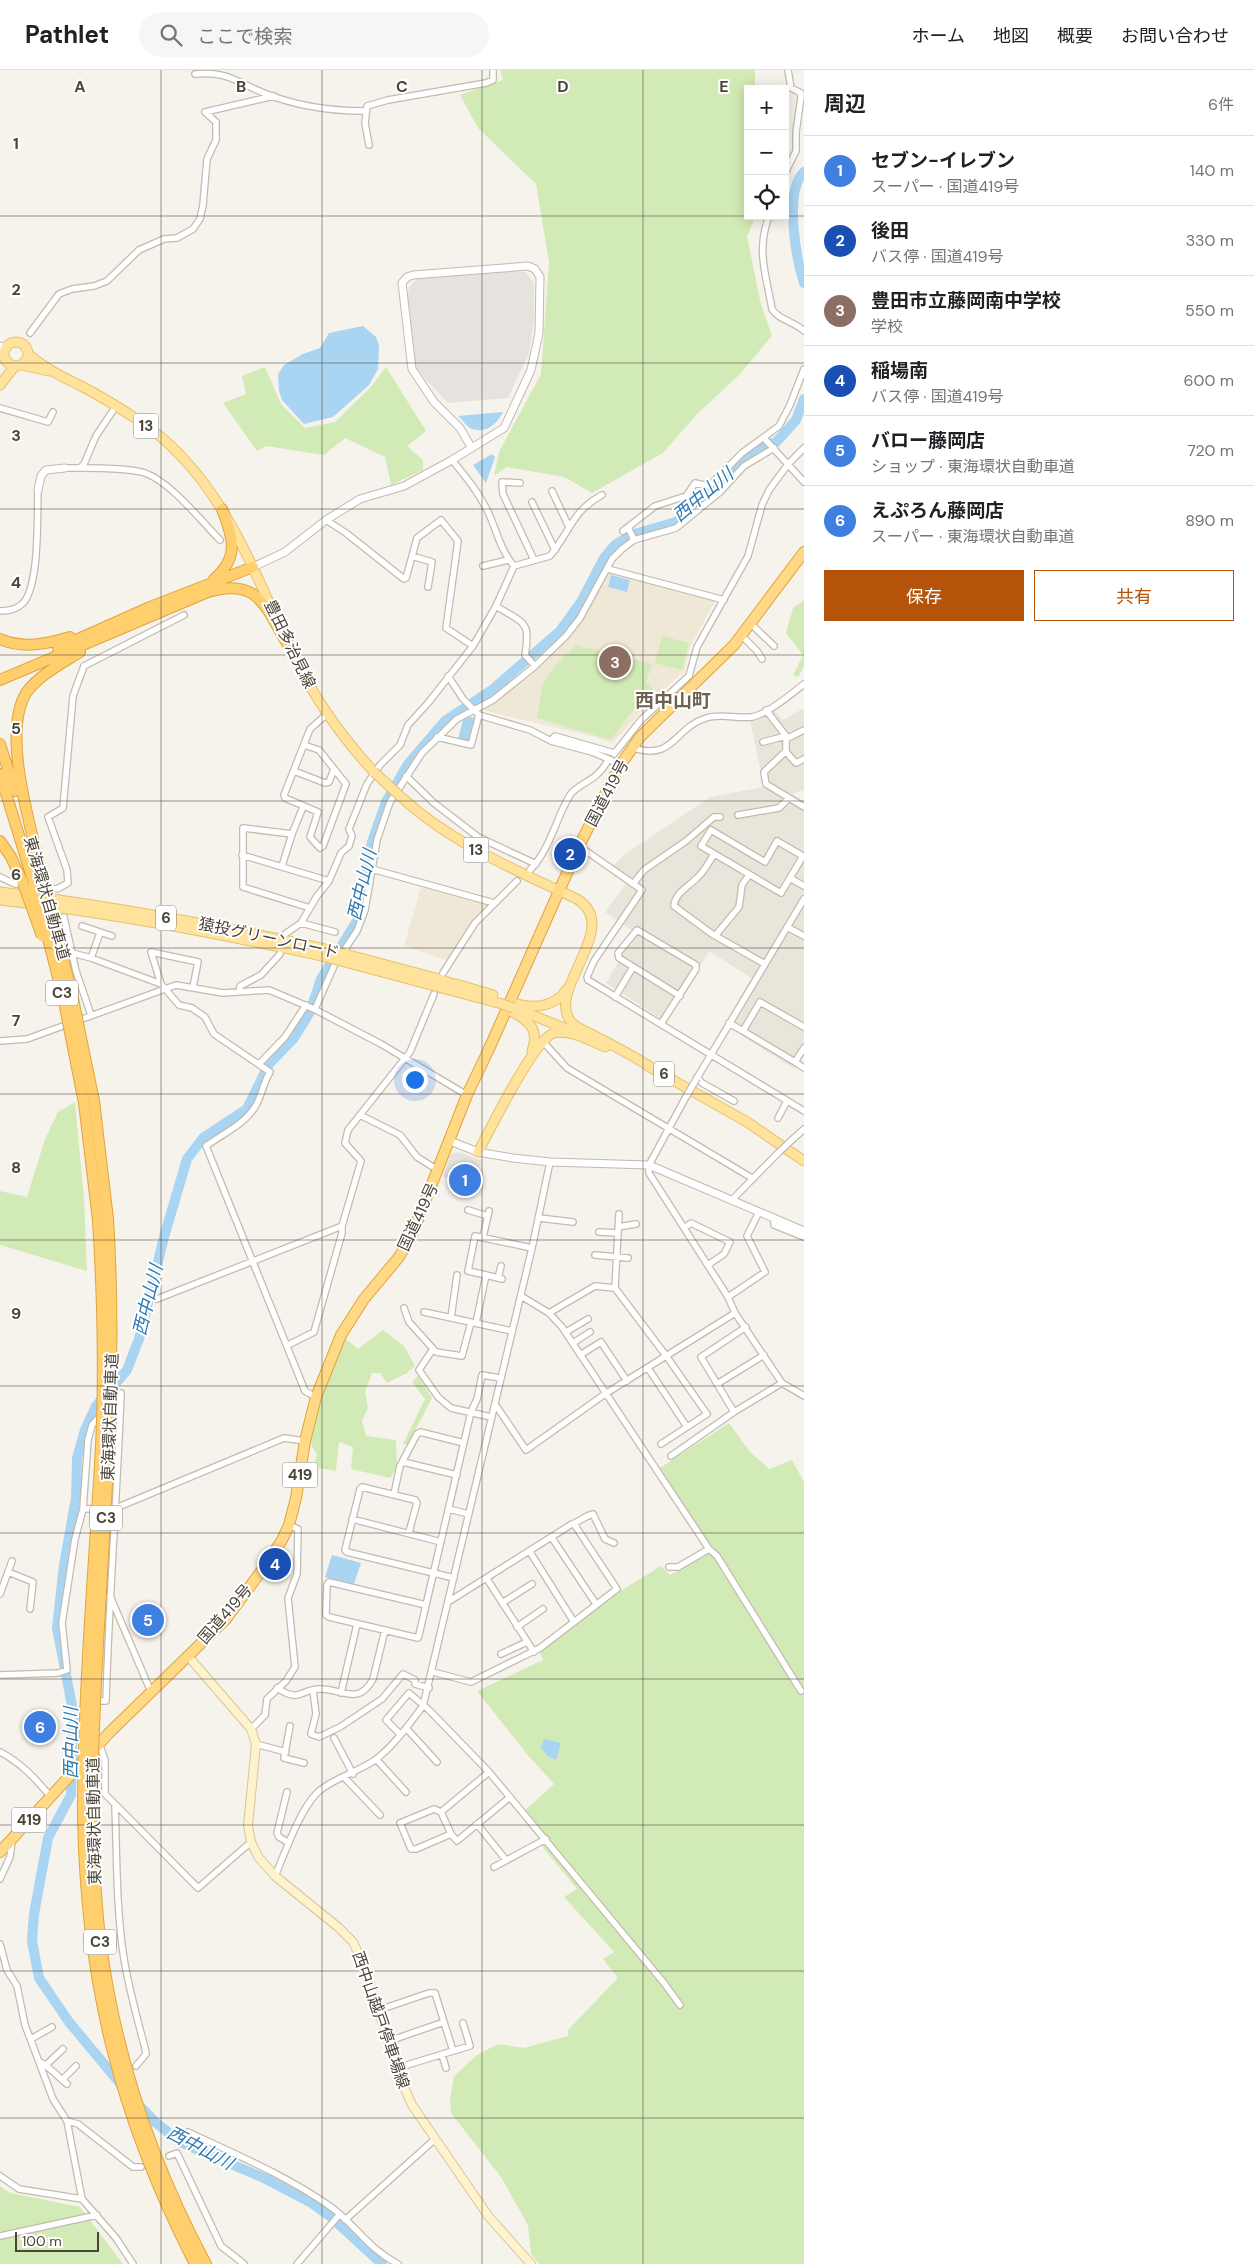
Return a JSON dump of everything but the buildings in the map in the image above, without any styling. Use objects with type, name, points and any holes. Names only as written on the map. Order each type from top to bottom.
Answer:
[{"type":"highway","points":[[206,589],[221,574],[231,558],[231,535],[222,509]]},
{"type":"highway","name":"国道419号","points":[[0,1852],[99,1743],[226,1619],[282,1540],[289,1525],[296,1498],[305,1441],[316,1398],[341,1335],[364,1299],[399,1257],[411,1237],[450,1141],[466,1095],[489,1050],[579,846],[619,767],[640,738],[734,645],[803,555]]},
{"type":"highway","points":[[0,680],[105,632],[206,589],[240,577],[254,567]]},
{"type":"highway","points":[[206,589],[233,587],[244,589],[254,594],[262,603],[288,645]]},
{"type":"highway","points":[[0,639],[19,644],[36,644],[105,632]]},
{"type":"highway","points":[[0,673],[105,632]]},
{"type":"highway","points":[[39,885],[14,759],[12,736],[14,721],[22,699],[38,680],[105,632]]},
{"type":"highway","name":"東海環状自動車道","points":[[0,744],[39,885],[89,1102]]},
{"type":"highway","name":"東海環状自動車道","points":[[0,774],[39,885],[68,976],[89,1102],[103,1220],[101,1446],[84,1711],[87,1816],[101,1945],[110,1996],[131,2066],[144,2124],[174,2202],[206,2264]]},
{"type":"highway","points":[[0,841],[11,856],[23,883],[45,944],[71,1030]]},
{"type":"highway","name":"東海環状自動車道","points":[[87,1816],[84,1869],[89,1926],[101,2003],[112,2053],[128,2107],[165,2205],[195,2264]]},
{"type":"main road","name":"豊田多治見線","points":[[49,371],[2,362],[3,347],[12,343],[20,343],[26,348],[28,354],[49,371],[141,421],[173,449],[199,477],[222,509],[254,567],[288,645],[306,680],[347,743],[374,772],[416,811],[453,837],[498,862],[585,905],[592,919],[590,936],[575,975]]},
{"type":"main road","points":[[0,385],[18,366],[27,360],[28,354]]},
{"type":"main road","name":"猿投グリーンロード","points":[[0,892],[64,900],[206,925],[328,954]]},
{"type":"main road","name":"猿投グリーンロード","points":[[0,900],[122,917],[343,957],[442,980],[514,1008]]},
{"type":"main road","points":[[514,1008],[551,1003],[566,991],[575,975]]},
{"type":"main road","points":[[575,975],[566,1005],[567,1014],[572,1023],[652,1068]]},
{"type":"main road","points":[[514,1008],[530,1023],[535,1032],[535,1043],[530,1059]]},
{"type":"main road","name":"6","points":[[514,1008],[582,1034],[652,1068],[747,1122],[804,1161]]},
{"type":"main road","points":[[478,1152],[530,1059],[545,1038],[559,1032],[581,1038],[633,1058]]},
{"type":"main road","name":"西中山越戸停車場線","points":[[188,1656],[251,1729],[256,1744],[248,1826],[251,1842],[259,1858],[275,1876],[338,1927],[353,1942],[365,1968],[397,2068],[412,2105],[489,2216],[531,2264]]},
{"type":"street","points":[[369,145],[365,111],[367,106],[374,103],[486,83],[492,80],[493,70]]},
{"type":"street","points":[[788,70],[791,88],[801,93],[801,120],[796,151],[789,164]]},
{"type":"street","points":[[195,74],[222,74],[274,96],[312,107],[344,112],[365,111]]},
{"type":"street","points":[[30,333],[59,294],[107,281],[139,250],[164,239],[177,238],[193,229],[200,219],[207,182],[207,159],[216,140],[216,122],[205,112],[274,96]]},
{"type":"street","points":[[767,220],[763,231],[761,254],[772,309],[775,313],[799,326],[804,331]]},
{"type":"street","points":[[254,567],[285,552],[326,520],[360,499],[404,486],[452,460],[504,428],[531,370],[539,333],[540,277],[531,267],[519,266],[413,275],[407,277],[402,283],[412,370],[434,402],[455,421],[471,447]]},
{"type":"street","points":[[634,539],[626,529],[655,506],[686,496],[695,483],[709,486],[742,453],[764,438],[783,421],[804,369]]},
{"type":"street","points":[[81,467],[96,436],[116,406]]},
{"type":"street","points":[[0,408],[48,422],[54,412]]},
{"type":"street","points":[[764,438],[789,463],[804,482]]},
{"type":"street","points":[[315,1009],[335,964],[357,930],[365,910],[377,840],[390,802],[422,753],[457,719],[472,709],[493,700],[566,636],[580,618],[608,569],[622,549],[634,539],[676,528],[720,492],[744,466],[773,447]]},
{"type":"street","points":[[551,741],[556,736],[614,753],[640,720],[687,678],[691,672],[697,647],[748,556],[762,505],[769,490],[789,463],[804,448]]},
{"type":"street","points":[[452,460],[477,493],[489,514],[508,560],[514,566]]},
{"type":"street","points":[[0,611],[13,610],[22,605],[28,596],[37,548],[38,490],[41,476],[46,470],[81,467],[139,472],[153,477],[181,500],[220,540]]},
{"type":"street","points":[[520,483],[502,482],[503,494],[534,560]]},
{"type":"street","points":[[552,491],[569,527]]},
{"type":"street","points":[[285,934],[301,923],[329,882],[341,853],[349,846],[352,836],[349,829],[367,784],[380,765],[400,745],[408,725],[473,646],[496,606],[514,566],[550,556],[556,550],[586,503],[602,495]]},
{"type":"street","points":[[532,502],[556,550]]},
{"type":"street","points":[[326,520],[346,532],[404,579],[406,578],[417,538],[440,520],[458,541],[446,628],[473,646]]},
{"type":"street","points":[[412,556],[432,562],[428,587]]},
{"type":"street","points":[[483,566],[508,560]]},
{"type":"street","points":[[608,569],[724,600]]},
{"type":"street","points":[[496,606],[520,621],[526,628],[528,635],[526,657],[534,665]]},
{"type":"street","points":[[0,877],[14,884],[57,889],[68,883],[68,870],[48,818],[63,808],[73,696],[84,666],[184,615]]},
{"type":"street","points":[[750,623],[774,646]]},
{"type":"street","points":[[741,635],[757,651],[762,659]]},
{"type":"street","points":[[448,676],[463,699],[479,715],[530,730],[551,741],[592,752],[611,760],[619,767]]},
{"type":"street","points":[[633,748],[643,751],[662,751],[688,728],[708,717],[754,717],[804,684]]},
{"type":"street","points":[[766,710],[786,737],[786,752],[796,763],[804,759]]},
{"type":"street","points":[[304,745],[319,750],[346,784],[323,846],[318,847],[310,837],[318,812],[285,798],[284,795],[304,745],[312,726],[327,714]]},
{"type":"street","points":[[437,737],[471,744],[479,715]]},
{"type":"street","points":[[763,742],[786,737],[804,730]]},
{"type":"street","points":[[786,752],[764,772],[764,778],[766,784],[804,807]]},
{"type":"street","points":[[530,870],[544,853],[571,794],[596,777],[607,762]]},
{"type":"street","points":[[294,771],[325,783],[329,782],[334,769]]},
{"type":"street","points":[[406,776],[434,803],[478,837],[536,864]]},
{"type":"street","points":[[738,815],[779,808],[788,798]]},
{"type":"street","points":[[282,866],[303,807]]},
{"type":"street","points":[[633,884],[644,870],[714,817],[720,817]]},
{"type":"street","points":[[292,834],[241,828],[243,887],[310,908]]},
{"type":"street","points":[[711,830],[765,862],[777,841],[803,856],[781,894],[714,854],[701,846],[711,830]]},
{"type":"street","points":[[579,846],[642,890],[594,961],[587,977],[588,980],[804,1111]]},
{"type":"street","points":[[714,854],[698,878],[684,888],[674,901],[674,906],[715,936],[765,964]]},
{"type":"street","points":[[242,855],[329,882]]},
{"type":"street","points":[[372,869],[494,903]]},
{"type":"street","points":[[715,936],[739,907],[742,885],[749,875]]},
{"type":"street","points":[[790,878],[804,886]]},
{"type":"street","points":[[442,980],[475,923],[517,881]]},
{"type":"street","points":[[804,899],[802,907],[788,926],[687,1095],[649,1165],[650,1176],[728,1297],[735,1313],[782,1383],[804,1396]]},
{"type":"street","points":[[64,917],[90,1016]]},
{"type":"street","points":[[301,923],[335,932]]},
{"type":"street","points":[[82,926],[112,936]]},
{"type":"street","points":[[788,926],[804,936]]},
{"type":"street","points":[[661,1024],[680,996],[696,969],[696,965],[637,930],[618,953],[619,958],[680,996]]},
{"type":"street","points":[[91,958],[100,933]]},
{"type":"street","points":[[161,984],[151,952],[198,962],[193,987]]},
{"type":"street","points":[[72,953],[91,958],[161,984],[167,988],[179,1005],[192,1008],[205,1017],[214,1034],[269,1071],[260,1098],[250,1114],[206,1146],[305,1391],[316,1398]]},
{"type":"street","points":[[239,992],[240,986],[261,976],[280,954]]},
{"type":"street","points":[[615,997],[633,967]]},
{"type":"street","points":[[0,1041],[27,1039],[176,985],[223,993],[269,990],[315,1009],[405,1057],[466,1095]]},
{"type":"street","points":[[288,1345],[314,1332],[342,1233],[342,1226],[360,1161],[345,1143],[348,1130],[405,1057],[416,1039],[434,994]]},
{"type":"street","points":[[743,1031],[760,1002],[804,1027]]},
{"type":"street","points":[[259,1064],[285,1037],[306,1005]]},
{"type":"street","points":[[730,1023],[804,1068]]},
{"type":"street","points":[[546,1045],[567,1068],[752,1178]]},
{"type":"street","points":[[795,1062],[804,1048]]},
{"type":"street","points":[[697,1078],[702,1083],[734,1101]]},
{"type":"street","points":[[778,1118],[787,1101]]},
{"type":"street","points":[[360,1114],[400,1135],[417,1157],[438,1170]]},
{"type":"street","points":[[732,1200],[752,1178],[804,1129]]},
{"type":"street","points":[[450,1141],[478,1152],[504,1157],[550,1162],[649,1165],[804,1230]]},
{"type":"street","points":[[275,1876],[289,1843],[314,1795],[322,1788],[353,1774],[376,1759],[424,1706],[539,1218],[550,1162]]},
{"type":"street","points":[[468,1210],[489,1213],[483,1237]]},
{"type":"street","points":[[728,1297],[765,1272],[747,1236],[759,1212]]},
{"type":"street","points":[[619,1214],[615,1288],[707,1414],[661,1444]]},
{"type":"street","points":[[539,1218],[573,1222]]},
{"type":"street","points":[[774,1218],[774,1225],[804,1237]]},
{"type":"street","points":[[684,1228],[690,1223],[727,1238],[730,1242],[724,1254],[708,1265]]},
{"type":"street","points":[[599,1232],[618,1230],[636,1224]]},
{"type":"street","points":[[157,1299],[342,1226]]},
{"type":"street","points":[[501,1266],[500,1278],[468,1271],[475,1236],[532,1248]]},
{"type":"street","points":[[596,1255],[628,1258]]},
{"type":"street","points":[[451,1318],[457,1275]]},
{"type":"street","points":[[404,1308],[409,1322],[436,1352],[462,1356],[474,1323],[486,1275]]},
{"type":"street","points":[[549,1313],[595,1286],[615,1288]]},
{"type":"street","points":[[520,1296],[549,1313],[566,1332],[605,1394],[709,1549],[717,1556],[801,1691]]},
{"type":"street","points":[[424,1312],[512,1331]]},
{"type":"street","points":[[494,1404],[526,1450],[605,1394],[735,1313]]},
{"type":"street","points":[[566,1332],[588,1320]]},
{"type":"street","points":[[734,1412],[701,1357],[746,1327]]},
{"type":"street","points":[[573,1343],[590,1332]]},
{"type":"street","points":[[580,1355],[601,1342],[627,1381]]},
{"type":"street","points":[[433,1349],[419,1370],[438,1397],[451,1408],[491,1417]]},
{"type":"street","points":[[717,1384],[764,1355]]},
{"type":"street","points":[[648,1368],[687,1427]]},
{"type":"street","points":[[426,1606],[328,1582],[326,1615],[418,1638],[426,1606],[434,1573],[457,1475],[471,1412],[477,1399],[482,1375],[500,1378]]},
{"type":"street","points":[[671,1456],[734,1412],[782,1383]]},
{"type":"street","points":[[0,1675],[58,1673],[68,1670],[62,1623],[75,1539],[83,1509],[86,1455],[92,1424],[121,1393],[106,1701],[86,1700],[85,1727],[99,1743],[105,1760],[105,1794],[115,1806],[122,1809],[198,1888],[251,1842]]},
{"type":"street","points":[[394,1494],[403,1462],[417,1434],[420,1432],[464,1443]]},
{"type":"street","points":[[83,1509],[116,1508],[284,1438],[305,1441]]},
{"type":"street","points":[[403,1462],[457,1475]]},
{"type":"street","points":[[409,1532],[417,1503],[415,1500],[362,1487],[345,1550],[454,1578]]},
{"type":"street","points":[[449,1509],[468,1514]]},
{"type":"street","points":[[448,1602],[593,1514],[605,1539],[614,1544]]},
{"type":"street","points":[[352,1519],[409,1532],[441,1542]]},
{"type":"street","points":[[433,1672],[471,1682],[534,1652],[616,1589],[574,1524]]},
{"type":"street","points":[[251,1729],[265,1715],[268,1699],[286,1680],[295,1667],[288,1598],[297,1574],[298,1529],[289,1525]]},
{"type":"street","points":[[552,1538],[596,1604]]},
{"type":"street","points":[[670,1567],[678,1567],[709,1549]]},
{"type":"street","points":[[530,1552],[574,1622]]},
{"type":"street","points":[[0,1594],[12,1561]]},
{"type":"street","points":[[8,1572],[33,1582],[30,1609]]},
{"type":"street","points":[[487,1579],[516,1627],[534,1652]]},
{"type":"street","points":[[502,1603],[532,1584]]},
{"type":"street","points":[[110,1594],[151,1692]]},
{"type":"street","points":[[516,1627],[543,1609]]},
{"type":"street","points":[[341,1693],[357,1624]]},
{"type":"street","points":[[277,1688],[290,1696],[320,1688],[341,1693],[357,1694],[369,1686],[373,1679],[385,1630]]},
{"type":"street","points":[[501,1654],[527,1642]]},
{"type":"street","points":[[313,1690],[316,1714],[311,1734],[319,1737],[340,1727],[382,1699],[403,1674],[412,1677],[415,1680],[415,1684],[429,1688]]},
{"type":"street","points":[[400,1734],[386,1720],[409,1693],[489,1772],[664,1983],[680,2006]]},
{"type":"street","points":[[290,1726],[284,1758],[304,1763]]},
{"type":"street","points":[[406,1728],[437,1762]]},
{"type":"street","points":[[334,1738],[353,1774]]},
{"type":"street","points":[[256,1744],[286,1752]]},
{"type":"street","points":[[0,1752],[29,1772],[50,1796]]},
{"type":"street","points":[[376,1759],[406,1792]]},
{"type":"street","points":[[441,1812],[489,1772]]},
{"type":"street","points":[[344,1777],[380,1815]]},
{"type":"street","points":[[287,1792],[277,1832],[279,1837],[289,1843]]},
{"type":"street","points":[[450,1834],[416,1849],[411,1849],[400,1823],[434,1809],[441,1812],[450,1834],[457,1841],[510,1797]]},
{"type":"street","points":[[115,1806],[119,1916],[124,1958],[132,2000],[146,2054],[131,2066]]},
{"type":"street","points":[[477,1824],[506,1860]]},
{"type":"street","points":[[0,1879],[10,1857],[13,1838]]},
{"type":"street","points":[[494,1867],[546,1839]]},
{"type":"street","points":[[0,1944],[7,1970],[17,1986],[23,2018],[43,2063],[53,2099],[67,2121],[82,2199],[116,2238],[133,2264]]},
{"type":"street","points":[[379,2010],[429,1992],[435,1993],[453,2051]]},
{"type":"street","points":[[389,2041],[444,2022]]},
{"type":"street","points":[[397,2068],[470,2046],[463,2023]]},
{"type":"street","points":[[31,2039],[52,2027]]},
{"type":"street","points":[[43,2063],[63,2049]]},
{"type":"street","points":[[442,2055],[446,2068]]},
{"type":"street","points":[[43,2063],[65,2082],[76,2066]]},
{"type":"street","points":[[67,2121],[78,2124],[133,2167],[141,2167]]},
{"type":"street","points":[[188,2132],[276,2173],[339,2215],[366,2242],[398,2264]]},
{"type":"street","points":[[345,2220],[435,2139]]},
{"type":"street","points":[[169,2156],[177,2153],[221,2246],[244,2264]]},
{"type":"street","points":[[0,2176],[19,2189],[82,2199]]},
{"type":"street","points":[[0,2236],[97,2215]]},
{"type":"street","points":[[297,2264],[339,2215]]},
{"type":"shaded area","points":[[514,271],[525,272],[534,283],[534,321],[529,353],[508,398],[448,403],[416,367],[407,302],[409,287],[417,279]]},
{"type":"shaded area","points":[[609,572],[716,599],[689,649],[685,671],[653,699],[612,743],[595,737],[486,711],[483,708],[503,697],[568,637]]},
{"type":"shaded area","points":[[772,708],[783,720],[804,708],[804,790],[792,794],[804,801],[804,1054],[794,1069],[725,1025],[751,978],[709,951],[666,1022],[606,983],[635,933],[605,912],[626,884],[608,871],[624,855],[710,797],[764,787],[750,720]]},
{"type":"shaded area","points":[[421,887],[489,904],[473,922],[448,961],[404,946]]},
{"type":"shaded area","points":[[459,1152],[482,1161],[466,1193],[443,1176],[451,1154]]},
{"type":"green space","points":[[500,70],[755,70],[755,85],[744,85],[744,220],[754,220],[747,236],[761,305],[772,336],[739,375],[697,414],[663,453],[592,493],[564,477],[507,467],[494,476],[499,452],[541,374],[549,262],[536,184],[478,128],[460,95],[503,80]]},
{"type":"green space","points":[[265,367],[281,404],[305,428],[335,422],[370,388],[386,367],[426,431],[407,446],[423,460],[423,470],[391,485],[385,457],[345,438],[324,455],[266,446],[257,451],[223,403],[246,394],[242,376]]},
{"type":"green space","points":[[804,600],[804,666],[798,677],[793,675],[803,655],[786,633],[793,608]]},
{"type":"green space","points":[[662,636],[689,643],[682,670],[655,663]]},
{"type":"green space","points":[[576,645],[652,664],[646,682],[654,691],[630,714],[611,740],[537,718],[543,684],[553,668]]},
{"type":"green space","points":[[75,1102],[84,1199],[87,1271],[0,1245],[0,1191],[27,1197],[45,1139],[58,1112]]},
{"type":"green space","points":[[383,1330],[404,1346],[415,1366],[407,1373],[387,1383],[380,1373],[372,1373],[365,1392],[368,1408],[362,1421],[366,1436],[396,1440],[397,1468],[390,1478],[351,1469],[353,1447],[339,1442],[336,1471],[313,1467],[317,1455],[311,1442],[314,1416],[323,1389],[346,1339],[358,1349]]},
{"type":"green space","points":[[418,1376],[432,1398],[408,1444],[403,1444],[425,1399],[412,1382]]},
{"type":"green space","points":[[729,1423],[750,1452],[769,1469],[792,1460],[804,1482],[804,2264],[539,2264],[531,2254],[528,2225],[501,2177],[451,2113],[450,2098],[454,2076],[477,2055],[498,2044],[524,2048],[568,2036],[568,2030],[618,1978],[603,1959],[614,1952],[564,1897],[577,1889],[542,1846],[550,1841],[525,1810],[554,1784],[526,1753],[477,1691],[543,1660],[539,1651],[617,1593],[661,1566],[670,1575],[713,1551],[660,1468]]},
{"type":"green space","points":[[0,2186],[10,2193],[80,2207],[123,2264],[0,2264]]},
{"type":"water","points":[[363,326],[376,337],[379,345],[378,369],[369,385],[333,417],[304,424],[282,400],[279,391],[278,374],[284,365],[303,354],[320,348],[329,333]]},
{"type":"water","points":[[503,412],[494,424],[481,430],[470,428],[458,416]]},
{"type":"water","points":[[492,454],[495,457],[486,483],[473,465]]},
{"type":"water","points":[[611,575],[630,580],[627,592],[608,587]]},
{"type":"water","points":[[464,716],[476,718],[470,742],[458,739]]},
{"type":"water","points":[[332,1555],[361,1563],[354,1584],[325,1577]]},
{"type":"water","points":[[544,1739],[561,1743],[556,1760],[547,1756],[541,1747]]},
{"type":"waterway","name":"西中山川","points":[[804,172],[798,181],[794,194],[793,209],[795,242],[804,283]]},
{"type":"waterway","name":"西中山川","points":[[124,2088],[69,2022],[39,1978],[32,1941],[34,1914],[48,1838],[71,1795],[73,1711],[57,1628],[64,1565],[76,1498],[77,1458],[85,1430],[96,1406],[127,1370],[139,1339],[164,1237],[187,1159],[203,1138],[247,1109],[269,1064],[294,1038],[310,1012],[321,979],[357,921],[372,842],[386,802],[408,764],[445,721],[492,690],[560,631],[581,602],[604,558],[615,545],[631,535],[676,522],[700,503],[730,472],[754,452],[766,444],[775,443],[796,420],[804,399]]},
{"type":"waterway","name":"西中山川","points":[[137,2103],[155,2122],[182,2143],[264,2178],[310,2202],[331,2217],[382,2264]]},
{"type":"place","name":"豊田市立藤岡南中学校","points":[[615,662]]},
{"type":"place","name":"後田","points":[[570,854]]},
{"type":"place","name":"セブン-イレブン","points":[[465,1180]]},
{"type":"place","name":"稲場南","points":[[275,1564]]},
{"type":"place","name":"バロー藤岡店","points":[[148,1620]]},
{"type":"place","name":"えぷろん藤岡店","points":[[40,1727]]},
{"type":"district","name":"西中山町","points":[[673,700]]}]
